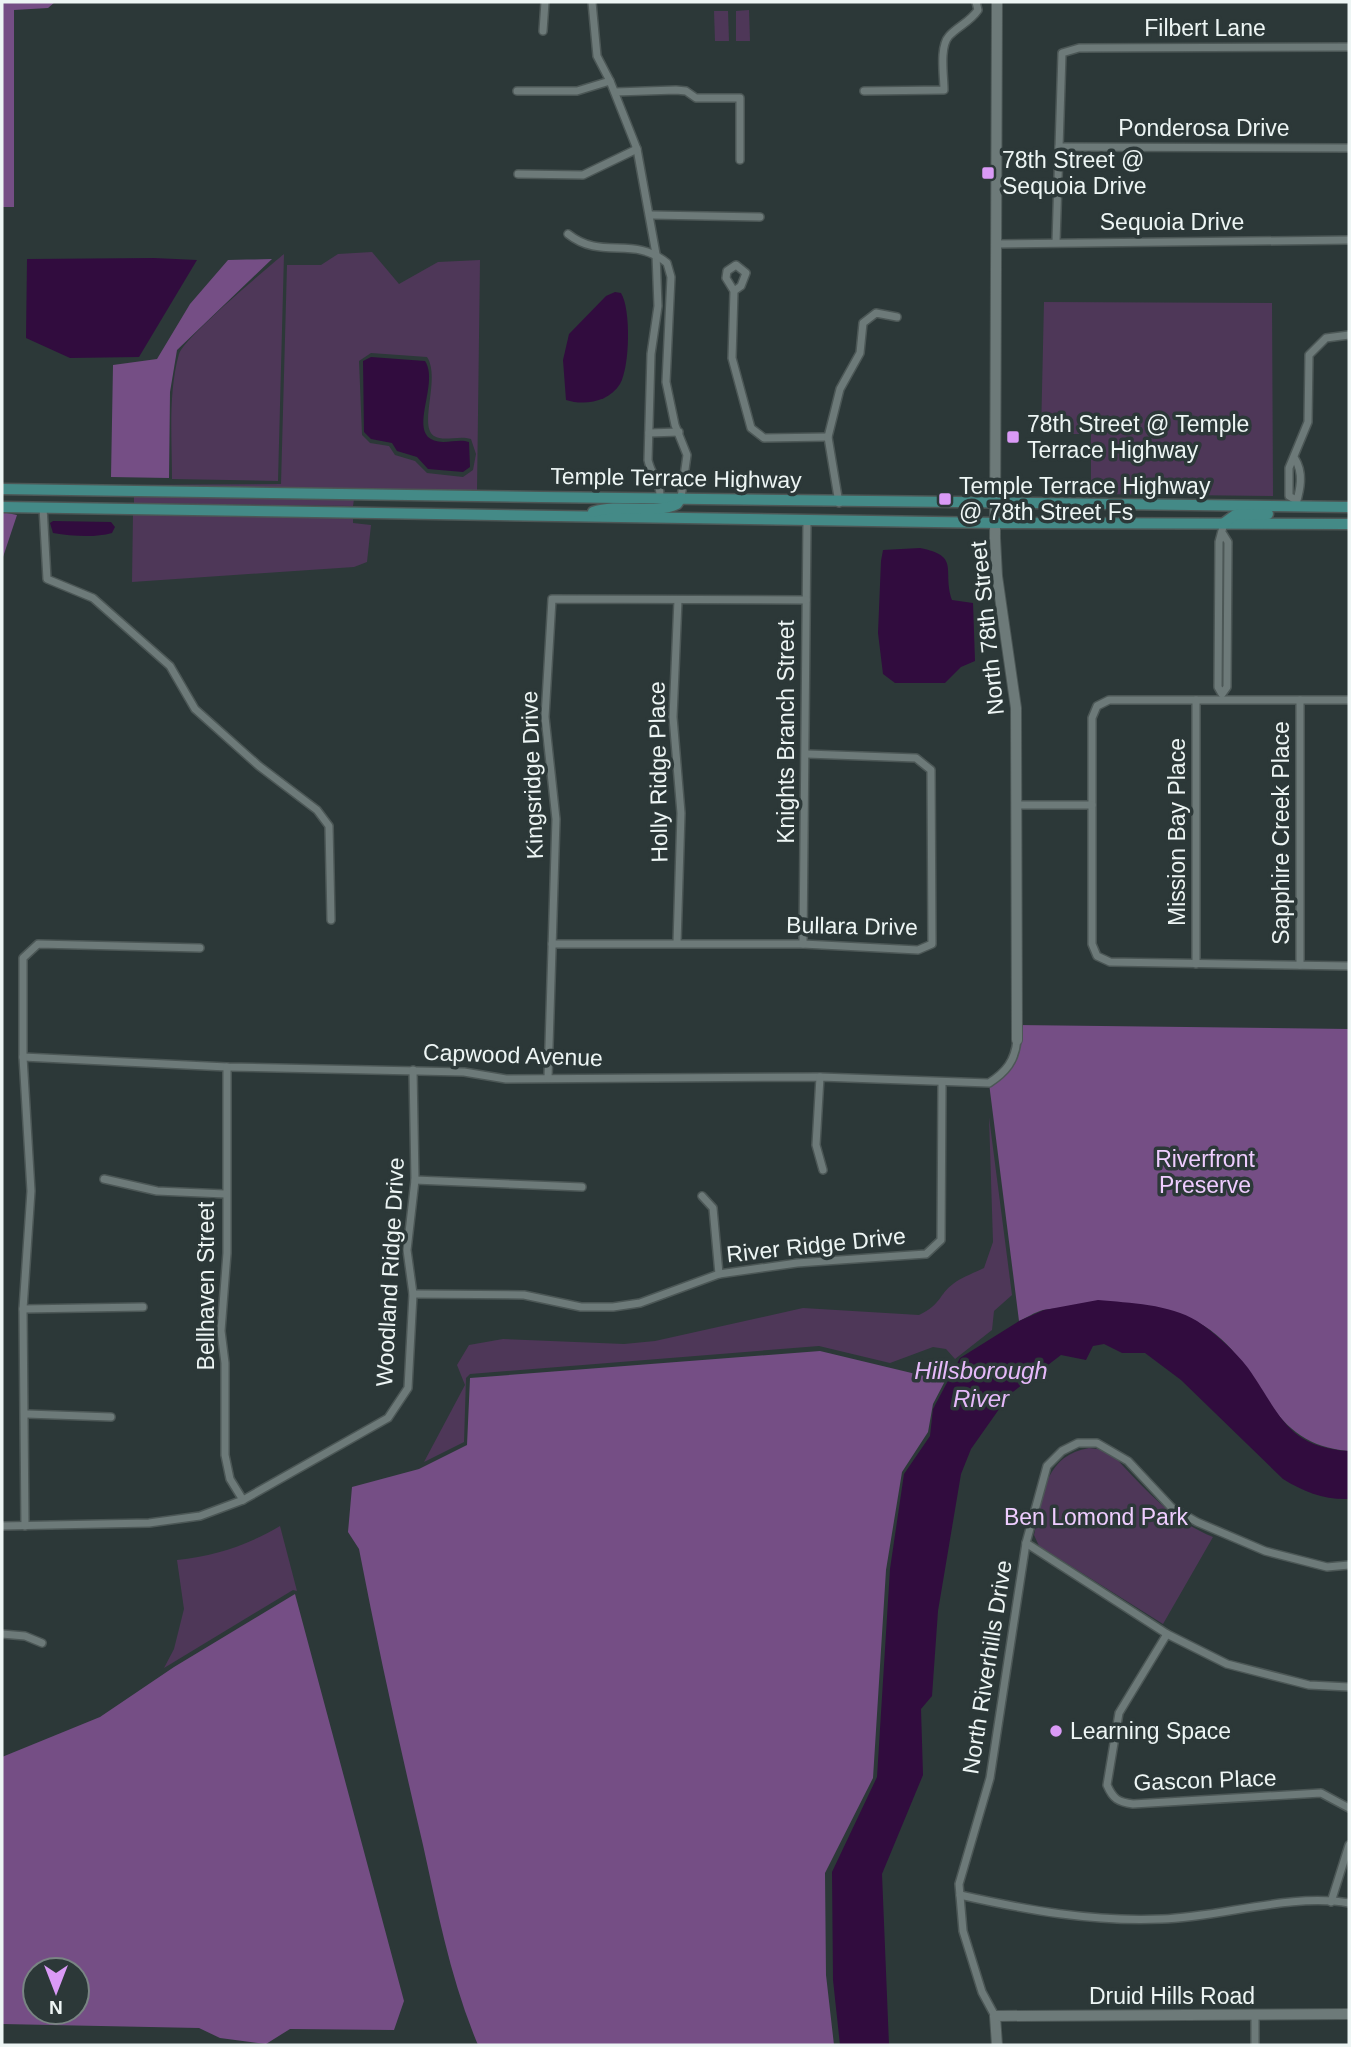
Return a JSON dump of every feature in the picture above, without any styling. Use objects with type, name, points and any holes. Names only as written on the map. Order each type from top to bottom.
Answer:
[{"type":"main road","name":"Temple Terrace Highway","points":[[2,489],[681,498],[996,506],[1296,503],[1349,507]]},
{"type":"main road","points":[[129,490],[129,508]]},
{"type":"main road","points":[[423,495],[424,512]]},
{"type":"main road","points":[[583,515],[613,507],[673,506],[681,498]]},
{"type":"main road","points":[[807,502],[807,520]]},
{"type":"main road","points":[[1223,529],[1235,514],[1291,513],[1296,503]]},
{"type":"main road","name":"Temple Terrace Highway","points":[[2,507],[424,512],[1223,529],[1349,524]]},
{"type":"street","points":[[543,31],[545,2]]},
{"type":"street","points":[[592,2],[597,56],[610,80],[637,149],[652,215],[657,306],[651,354],[648,460],[650,470],[660,482],[660,498]]},
{"type":"street","points":[[864,91],[944,90],[944,45],[948,36],[973,17],[978,10],[976,2]]},
{"type":"street","name":"North 78th Street","points":[[997,2],[997,576],[1016,708],[1017,1040]]},
{"type":"street","name":"Filbert Lane","points":[[1059,147],[1062,53],[1079,48],[1349,47]]},
{"type":"street","points":[[517,91],[577,91],[610,80]]},
{"type":"street","points":[[615,92],[676,90],[686,91],[696,98],[740,98],[740,160]]},
{"type":"street","points":[[1056,242],[1059,147]]},
{"type":"street","name":"Ponderosa Drive","points":[[1059,147],[1349,148]]},
{"type":"street","points":[[518,174],[583,175],[637,149]]},
{"type":"street","points":[[652,215],[760,217]]},
{"type":"street","points":[[568,234],[580,244],[594,248],[643,248],[667,263],[671,277],[666,382],[678,432],[688,454],[681,498]]},
{"type":"street","name":"Sequoia Drive","points":[[996,244],[1349,240]]},
{"type":"street","points":[[734,290],[732,358],[751,428],[764,438],[828,437]]},
{"type":"street","points":[[839,503],[828,437],[840,389],[860,353],[863,323],[876,313],[897,317]]},
{"type":"street","points":[[1296,503],[1289,496],[1289,468],[1295,459],[1308,422],[1309,355],[1326,338],[1349,335]]},
{"type":"street","points":[[649,433],[678,432]]},
{"type":"street","points":[[43,507],[47,579],[93,598],[170,666],[195,709],[259,766],[317,810],[328,825],[331,919]]},
{"type":"street","name":"Knights Branch Street","points":[[803,944],[807,754],[807,520]]},
{"type":"street","points":[[1222,696],[1218,687],[1218,631],[1219,542],[1223,529]]},
{"type":"street","points":[[1222,696],[1227,687],[1228,542],[1223,529]]},
{"type":"street","name":"Kingsridge Drive","points":[[548,1078],[556,819],[545,718],[552,599],[806,600]]},
{"type":"street","name":"Holly Ridge Place","points":[[677,943],[681,814],[673,717],[678,600]]},
{"type":"street","points":[[1218,631],[1227,631]]},
{"type":"street","points":[[1349,700],[1222,696],[1196,700],[1102,702],[1097,706],[1092,718],[1092,944],[1097,956],[1110,962],[1349,966]]},
{"type":"street","name":"Mission Bay Place","points":[[1196,700],[1196,964]]},
{"type":"street","name":"Sapphire Creek Place","points":[[1300,700],[1300,965]]},
{"type":"street","name":"Bullara Drive","points":[[552,944],[803,944],[918,950],[932,944],[932,770],[916,758],[807,754]]},
{"type":"street","points":[[1016,805],[1092,805]]},
{"type":"street","points":[[25,1526],[27,1414],[23,1309],[31,1191],[23,1057],[23,958],[38,944],[200,948]]},
{"type":"street","name":"Capwood Avenue","points":[[23,1057],[227,1067],[464,1072],[506,1079],[820,1077],[989,1083],[1004,1073],[1016,1055],[1017,1040]]},
{"type":"street","name":"Bellhaven Street","points":[[227,1067],[227,1253],[221,1331],[225,1363],[225,1455],[230,1479],[243,1500]]},
{"type":"street","name":"Woodland Ridge Drive","points":[[2,1526],[149,1524],[200,1516],[243,1500],[388,1418],[400,1405],[408,1388],[413,1294],[407,1250],[415,1180],[413,1070]]},
{"type":"street","points":[[820,1077],[816,1145],[823,1170]]},
{"type":"street","name":"River Ridge Drive","points":[[413,1294],[523,1295],[582,1307],[613,1307],[640,1303],[719,1274],[797,1262],[926,1254],[941,1240],[942,1083]]},
{"type":"street","points":[[104,1179],[157,1191],[225,1194]]},
{"type":"street","points":[[415,1180],[582,1188]]},
{"type":"street","points":[[702,1196],[713,1208],[719,1274]]},
{"type":"street","points":[[23,1309],[143,1307]]},
{"type":"street","points":[[27,1414],[111,1417]]},
{"type":"street","name":"North Riverhills Drive","points":[[997,2045],[995,2016],[982,1992],[963,1931],[960,1875],[990,1778],[1026,1543],[1047,1466],[1062,1451],[1078,1443],[1097,1443],[1128,1461],[1171,1507],[1197,1522],[1265,1550],[1327,1567],[1349,1565]]},
{"type":"street","points":[[1026,1543],[1167,1634],[1227,1664],[1309,1685],[1349,1687]]},
{"type":"street","points":[[2,1634],[25,1636],[42,1643]]},
{"type":"street","name":"Gascon Place","points":[[1167,1634],[1119,1713],[1107,1785],[1111,1795],[1119,1802],[1133,1804],[1321,1793],[1349,1808]]},
{"type":"street","points":[[1331,1902],[1349,1845]]},
{"type":"street","points":[[960,1895],[1036,1912],[1107,1919],[1163,1920],[1259,1907],[1349,1903]]},
{"type":"street","name":"Druid Hills Road","points":[[995,2016],[1349,2014]]},
{"type":"street","points":[[1255,2015],[1255,2045]]},
{"type":"green space","points":[[2,2],[55,2],[48,8],[14,10],[14,207],[2,207]]},
{"type":"green space","points":[[749,10],[750,41],[736,41],[736,11]]},
{"type":"green space","points":[[714,11],[728,11],[729,41],[715,41]]},
{"type":"green space","points":[[372,252],[399,284],[438,262],[480,260],[477,491],[127,485],[281,484],[287,265],[321,265],[338,254]],"holes":[[[371,353],[427,357],[432,377],[428,412],[430,431],[438,438],[471,439],[476,454],[473,470],[463,477],[427,473],[415,461],[395,455],[389,446],[370,443],[362,435],[359,361]]]},
{"type":"green space","points":[[284,254],[278,481],[172,479],[172,400],[179,354],[209,319]]},
{"type":"green space","points":[[272,259],[177,350],[170,392],[169,478],[111,477],[113,365],[157,359],[190,304],[228,260]]},
{"type":"green space","points":[[1044,302],[1272,303],[1273,496],[1091,494],[1091,434],[1041,434]]},
{"type":"green space","points":[[134,495],[354,499],[353,506],[134,503]]},
{"type":"green space","points":[[2,512],[17,515],[2,560]]},
{"type":"green space","points":[[133,513],[353,516],[353,523],[371,525],[367,562],[354,567],[132,582]]},
{"type":"green space","name":"Riverfront Preserve","points":[[1017,1025],[1349,1029],[1349,1451],[1320,1445],[1297,1433],[1280,1417],[1237,1356],[1219,1337],[1197,1322],[1181,1318],[1112,1315],[1060,1309],[1043,1310],[1019,1321],[989,1083],[1016,1055]]},
{"type":"green space","points":[[989,1117],[1012,1295],[994,1311],[992,1330],[955,1359],[946,1349],[933,1347],[890,1363],[819,1346],[470,1374],[466,1378],[464,1442],[424,1462],[465,1385],[457,1365],[469,1345],[503,1339],[624,1344],[655,1341],[803,1308],[919,1315],[926,1311],[953,1284],[984,1268],[993,1242]]},
{"type":"green space","points":[[820,1351],[945,1381],[933,1404],[928,1432],[902,1472],[886,1570],[873,1778],[825,1873],[826,1975],[834,2045],[478,2045],[468,2021],[446,1946],[359,1549],[348,1532],[352,1487],[419,1469],[467,1445],[470,1378]]},
{"type":"green space","name":"Ben Lomond Park","points":[[1089,1448],[1105,1450],[1114,1456],[1172,1513],[1213,1537],[1163,1624],[1039,1546],[1034,1535],[1043,1493],[1054,1469],[1074,1452]]},
{"type":"green space","points":[[280,1526],[297,1591],[293,1590],[164,1668],[174,1649],[184,1609],[177,1560],[231,1549]]},
{"type":"green space","points":[[295,1594],[404,2001],[394,2030],[290,2029],[266,2044],[220,2038],[199,2028],[91,2026],[91,1956],[21,1956],[21,2024],[2,2024],[2,1757],[100,1717],[174,1667]]},
{"type":"water","points":[[27,259],[197,260],[139,357],[70,358],[26,338]]},
{"type":"water","points":[[615,292],[621,293],[628,324],[626,364],[620,384],[603,399],[580,403],[566,400],[563,360],[569,334],[606,296]]},
{"type":"water","points":[[371,357],[425,361],[429,380],[424,415],[426,433],[436,441],[469,442],[470,467],[463,472],[428,469],[417,457],[397,451],[392,443],[371,439],[364,432],[363,361]]},
{"type":"water","points":[[111,522],[115,527],[112,533],[105,535],[68,535],[53,533],[50,523]]},
{"type":"water","points":[[920,548],[933,551],[946,560],[952,600],[973,603],[975,661],[961,667],[945,683],[895,683],[883,674],[878,633],[883,550]]},
{"type":"water","name":"Hillsborough River","points":[[1098,1300],[1149,1305],[1174,1311],[1186,1315],[1211,1331],[1243,1362],[1277,1413],[1298,1435],[1311,1443],[1349,1451],[1349,1499],[1315,1494],[1283,1479],[1181,1380],[1145,1353],[1122,1353],[1104,1344],[1093,1346],[1086,1360],[1061,1355],[1009,1395],[971,1449],[961,1474],[938,1611],[932,1696],[921,1709],[923,1775],[882,1874],[889,2045],[840,2045],[833,1980],[832,1872],[877,1777],[890,1569],[904,1474],[930,1436],[933,1409],[960,1358],[1019,1321],[1044,1310]]},
{"type":"place","name":"78th Street @ Sequoia Drive","points":[[988,173]]},
{"type":"place","name":"78th Street @ Temple Terrace Highway","points":[[1013,437]]},
{"type":"place","name":"Temple Terrace Highway @ 78th Street Fs","points":[[945,499]]},
{"type":"place","name":"Learning Space","points":[[1056,1731]]}]
